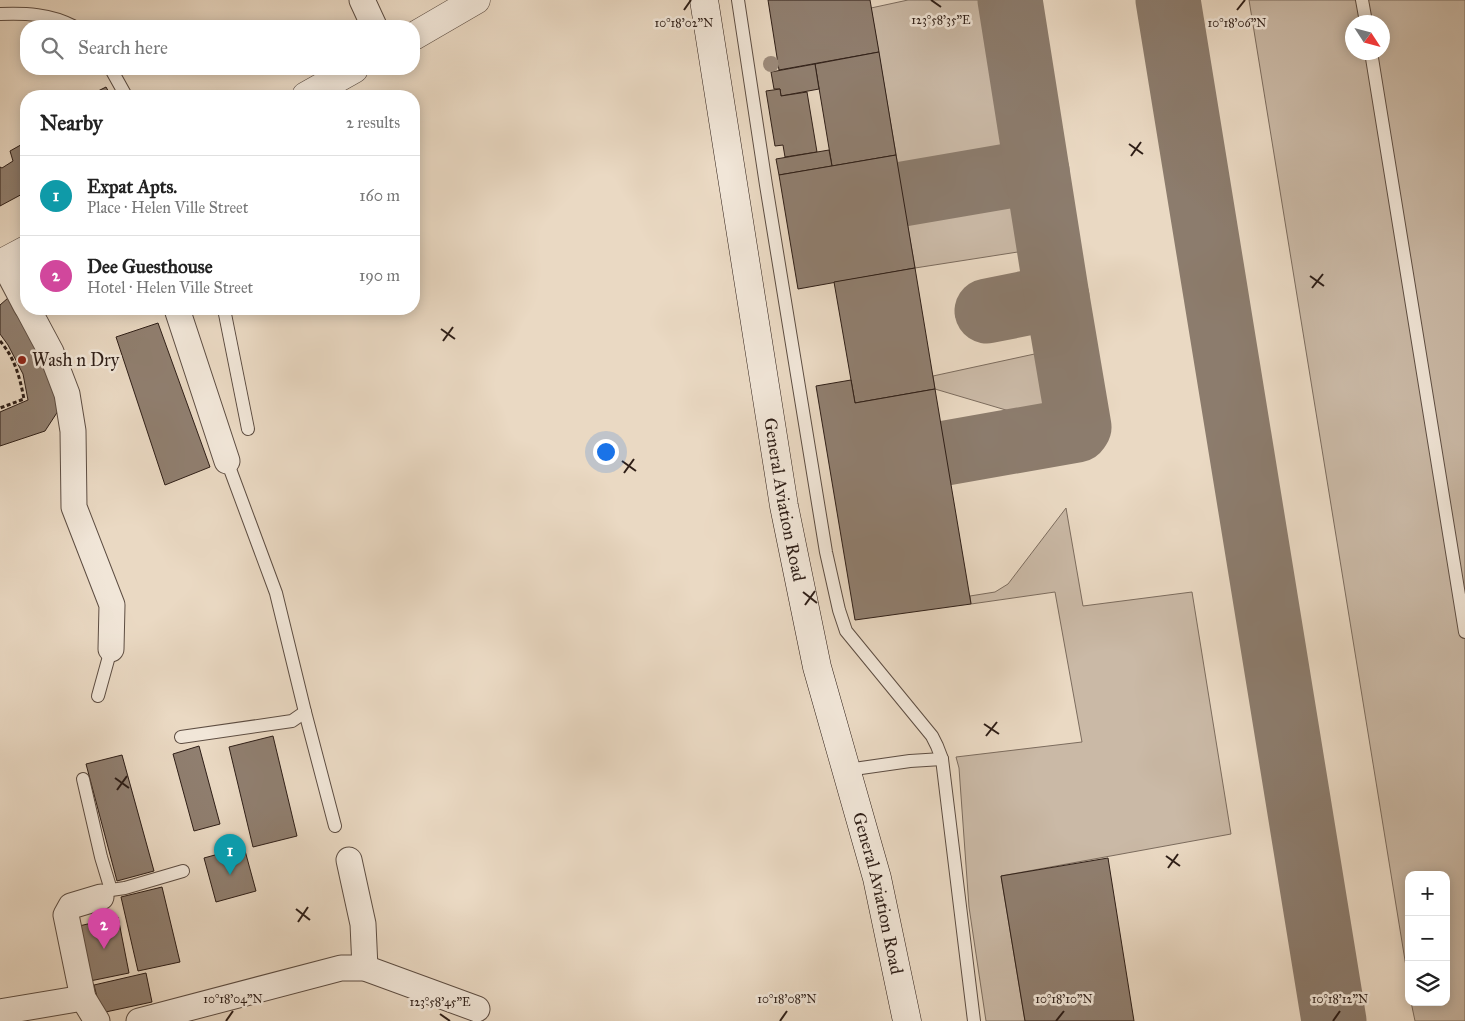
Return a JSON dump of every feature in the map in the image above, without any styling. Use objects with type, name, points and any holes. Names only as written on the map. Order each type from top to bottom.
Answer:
[{"type":"main road","points":[[420,33],[476,0]]},
{"type":"main road","name":"General Aviation Road","points":[[704,0],[784,506],[817,667],[877,878],[906,1021]]},
{"type":"main road","points":[[317,90],[343,75]]},
{"type":"street","points":[[362,0],[371,20]]},
{"type":"street","points":[[10,258],[20,287]]},
{"type":"street","points":[[31,315],[50,352],[67,394],[73,431],[74,507],[112,605],[111,649]]},
{"type":"street","points":[[179,315],[227,461]]},
{"type":"street","points":[[349,860],[363,924],[365,968]]},
{"type":"street","points":[[97,1021],[83,998],[66,915],[71,906],[106,893]]},
{"type":"street","points":[[139,1021],[341,968],[365,968],[477,1009]]},
{"type":"street","points":[[0,1012],[83,998]]},
{"type":"lane","points":[[738,0],[823,533],[838,610],[846,631],[932,736],[938,746],[942,759],[974,1021]]},
{"type":"lane","points":[[1362,0],[1365,15]]},
{"type":"lane","points":[[0,14],[27,13],[62,20]]},
{"type":"lane","points":[[1372,60],[1465,632]]},
{"type":"lane","points":[[114,75],[123,90]]},
{"type":"lane","points":[[225,315],[248,430]]},
{"type":"lane","points":[[227,461],[276,592],[304,712],[336,826]]},
{"type":"lane","points":[[98,696],[111,649]]},
{"type":"lane","points":[[181,737],[292,721],[304,712]]},
{"type":"lane","points":[[847,770],[910,761],[942,759]]},
{"type":"lane","points":[[83,778],[101,857],[106,893],[183,871]]},
{"type":"path","points":[[0,341],[20,374],[24,399],[0,408]]},
{"type":"shaded area","points":[[908,0],[996,0],[1019,143],[1013,158],[1004,166],[901,184],[871,8]]},
{"type":"shaded area","points":[[1249,0],[1465,0],[1465,1021],[1415,1021],[1412,1006],[1450,1006],[1450,871],[1405,871],[1405,960]]},
{"type":"shaded area","points":[[1004,188],[1013,189],[1028,198],[1037,249],[915,268],[904,205]]},
{"type":"shaded area","points":[[1053,350],[1064,418],[1043,421],[935,389],[933,376]]},
{"type":"shaded area","points":[[1066,508],[1083,606],[1192,592],[1231,834],[1001,876],[1025,1021],[986,1021],[969,907],[959,768],[956,757],[1082,742],[1055,592],[971,604],[970,596],[995,592],[1008,584]]},
{"type":"building","points":[[768,0],[870,0],[879,52],[779,70]]},
{"type":"building","points":[[879,52],[896,155],[832,166],[815,64]]},
{"type":"building","points":[[815,64],[819,89],[781,96],[780,89],[774,89],[771,72]]},
{"type":"building","points":[[780,89],[781,96],[807,92],[817,152],[785,157],[783,145],[775,146],[766,91]]},
{"type":"building","points":[[20,145],[20,195],[0,206],[0,167],[2,168],[13,161],[10,151]]},
{"type":"building","points":[[829,150],[832,166],[779,175],[776,159]]},
{"type":"building","points":[[896,155],[915,268],[798,289],[779,175]]},
{"type":"building","points":[[915,268],[935,389],[855,403],[834,282]]},
{"type":"building","points":[[8,298],[43,350],[60,408],[45,431],[0,446],[0,412],[28,400],[23,374],[0,334],[0,305]]},
{"type":"building","points":[[158,323],[210,467],[165,485],[116,337]]},
{"type":"building","points":[[851,380],[855,403],[935,389],[971,604],[855,620],[816,386]]},
{"type":"building","points":[[273,736],[297,836],[253,847],[229,747]]},
{"type":"building","points":[[199,746],[220,824],[194,831],[173,754]]},
{"type":"building","points":[[122,755],[154,871],[117,881],[86,764]]},
{"type":"building","points":[[244,847],[256,891],[216,902],[204,858]]},
{"type":"building","points":[[1108,858],[1134,1021],[1025,1021],[1001,876]]},
{"type":"building","points":[[162,887],[180,962],[138,971],[121,897]]},
{"type":"building","points":[[118,917],[129,973],[90,981],[79,926]]},
{"type":"building","points":[[146,973],[152,1002],[101,1013],[94,985]]},
{"type":"taxiway","points":[[946,453],[1077,430],[1079,427],[1010,0]]},
{"type":"taxiway","points":[[1168,0],[1334,1021]]},
{"type":"taxiway","points":[[903,194],[1037,171]]},
{"type":"taxiway","points":[[987,311],[1057,297]]},
{"type":"place","name":"Wash n Dry","points":[[22,360]]},
{"type":"place","name":"Expat Apts.","points":[[230,875]]},
{"type":"place","name":"Dee Guesthouse","points":[[104,949]]}]
